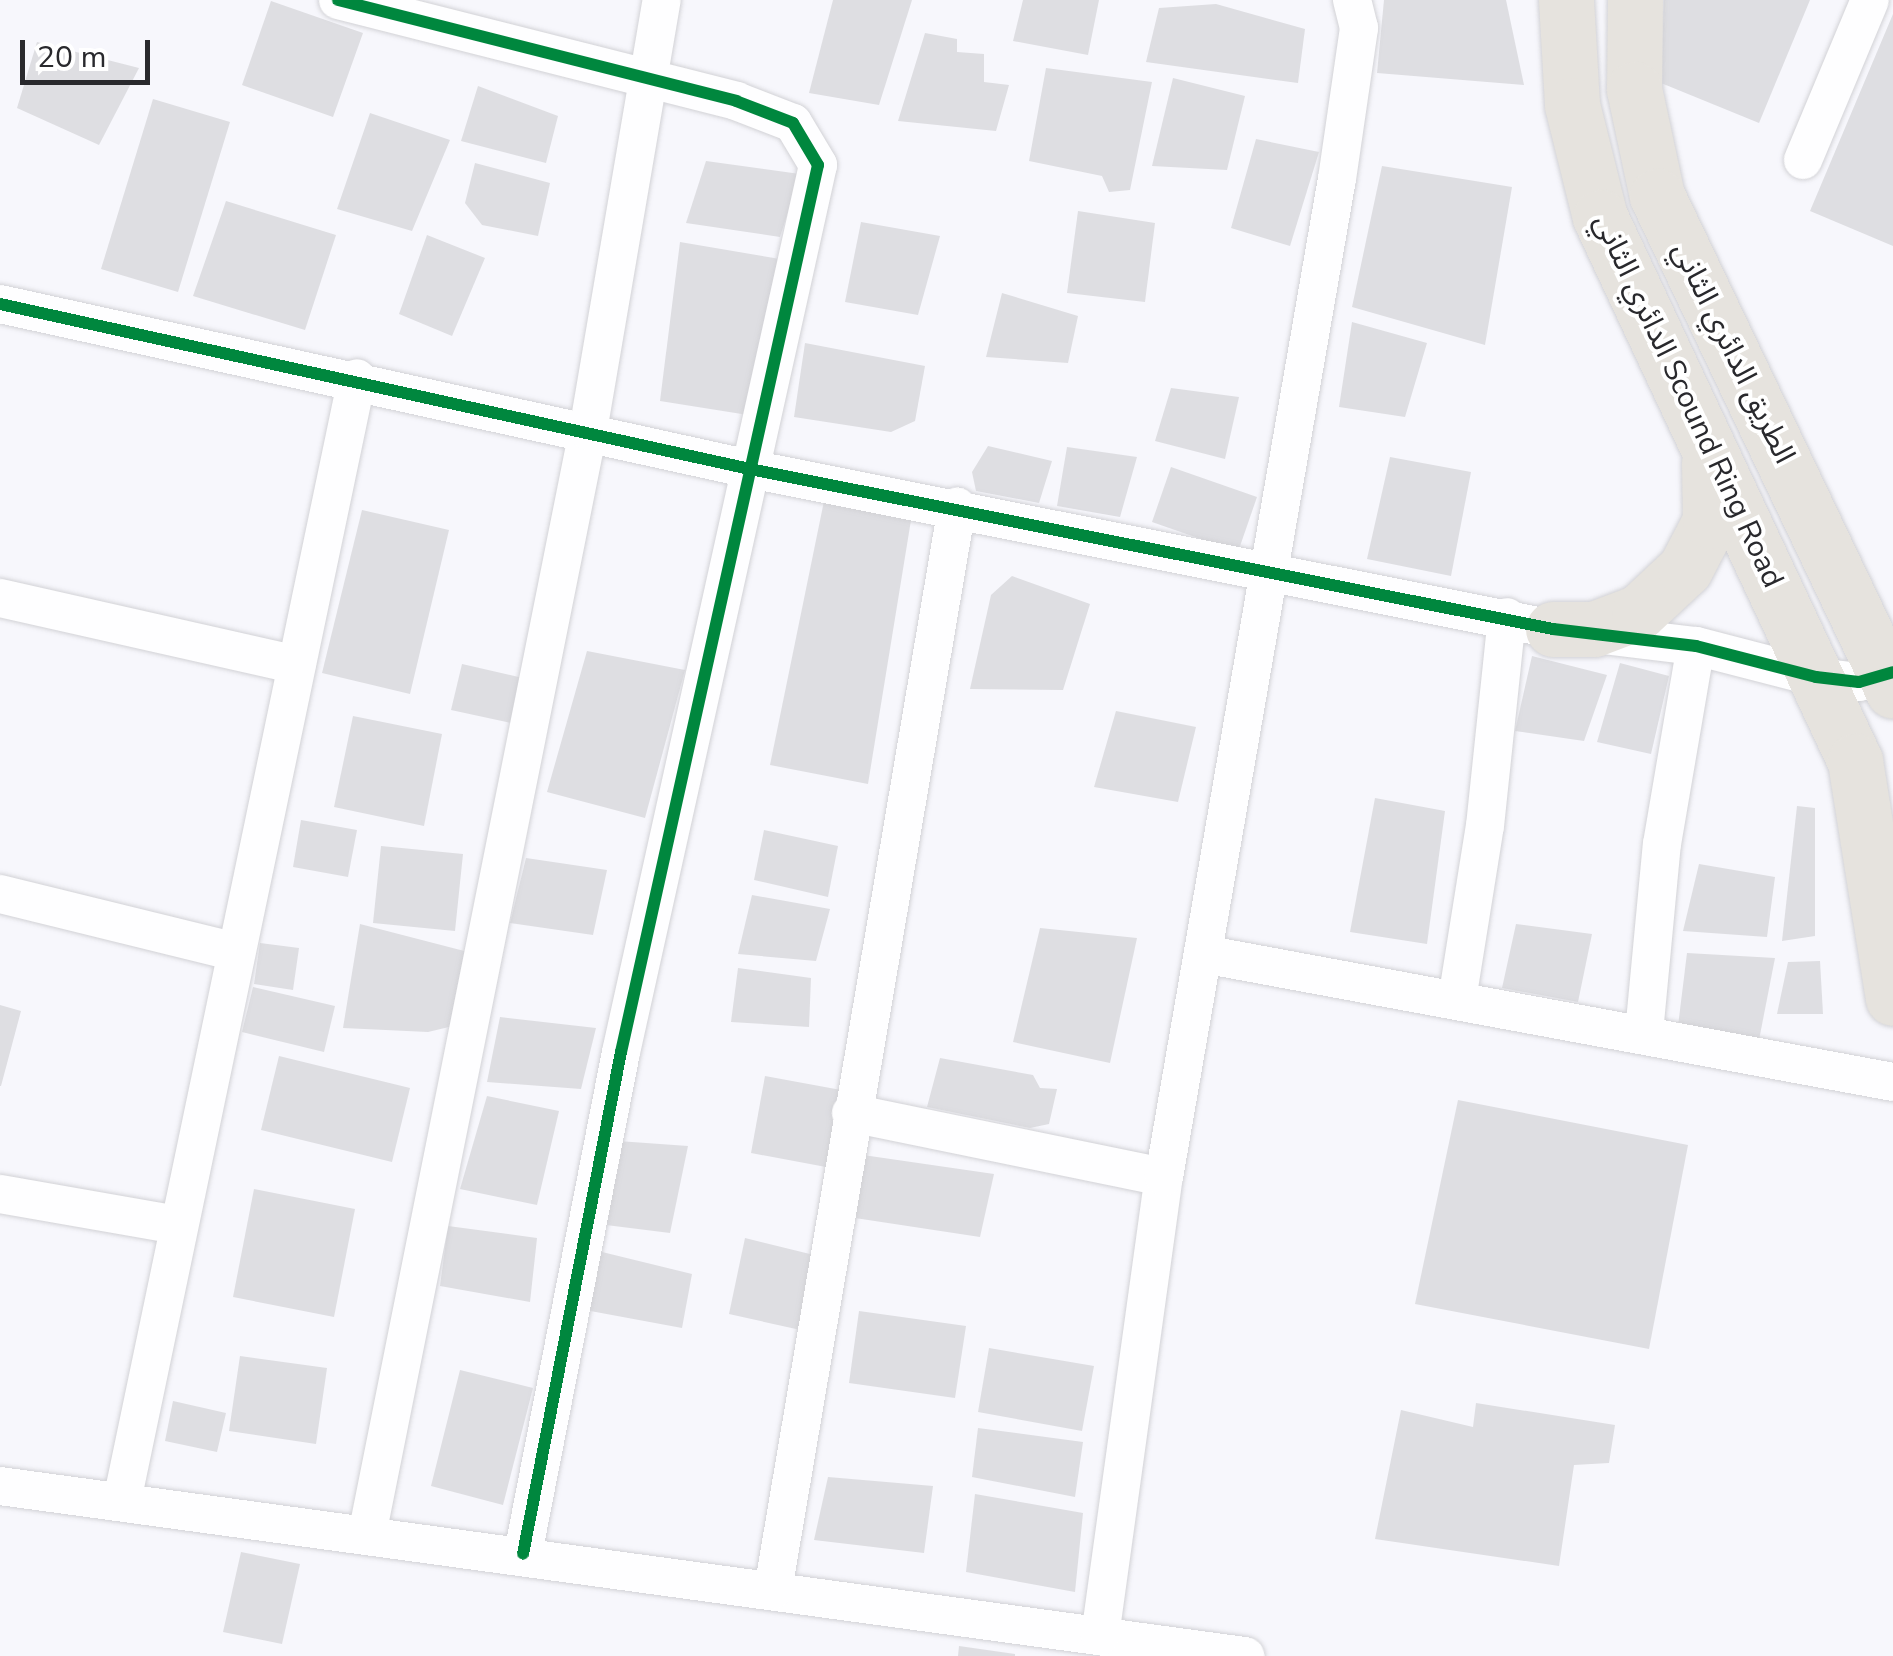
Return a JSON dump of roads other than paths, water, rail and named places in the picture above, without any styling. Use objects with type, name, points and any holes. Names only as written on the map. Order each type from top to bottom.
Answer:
[{"type":"main road","name":"الدائري الثاني Scound Ring Road","points":[[1566,0],[1572,105],[1600,216],[1709,460],[1816,677]]},
{"type":"main road","name":"الطريق الدائري الثاني","points":[[1636,0],[1634,89],[1657,196],[1891,680]]},
{"type":"main road","points":[[1530,623],[1594,629],[1639,612],[1685,570],[1710,521],[1709,460]]},
{"type":"main road","points":[[1816,677],[1855,761],[1893,998]]},
{"type":"street","points":[[338,0],[646,74],[794,123],[818,165],[621,1052],[523,1554]]},
{"type":"street","points":[[367,1535],[588,432],[646,74],[662,0]]},
{"type":"street","points":[[1100,1636],[1164,1177],[1266,570],[1337,179],[1359,28],[1352,0]]},
{"type":"street","points":[[1803,160],[1870,0]]},
{"type":"street","points":[[0,304],[358,378],[750,470],[957,506],[1530,623],[1696,646],[1816,677],[1891,680]]},
{"type":"street","points":[[122,1501],[176,1224],[358,378]]},
{"type":"street","points":[[772,1590],[957,506]]},
{"type":"street","points":[[0,598],[297,664]]},
{"type":"street","points":[[1457,1000],[1485,826],[1530,623]]},
{"type":"street","points":[[1644,1033],[1662,844],[1696,646]]},
{"type":"street","points":[[0,894],[236,952]]},
{"type":"street","points":[[1203,954],[1893,1082]]},
{"type":"street","points":[[851,1113],[1164,1177]]},
{"type":"street","points":[[0,1194],[176,1224]]},
{"type":"street","points":[[0,1486],[523,1554],[1245,1656]]}]
